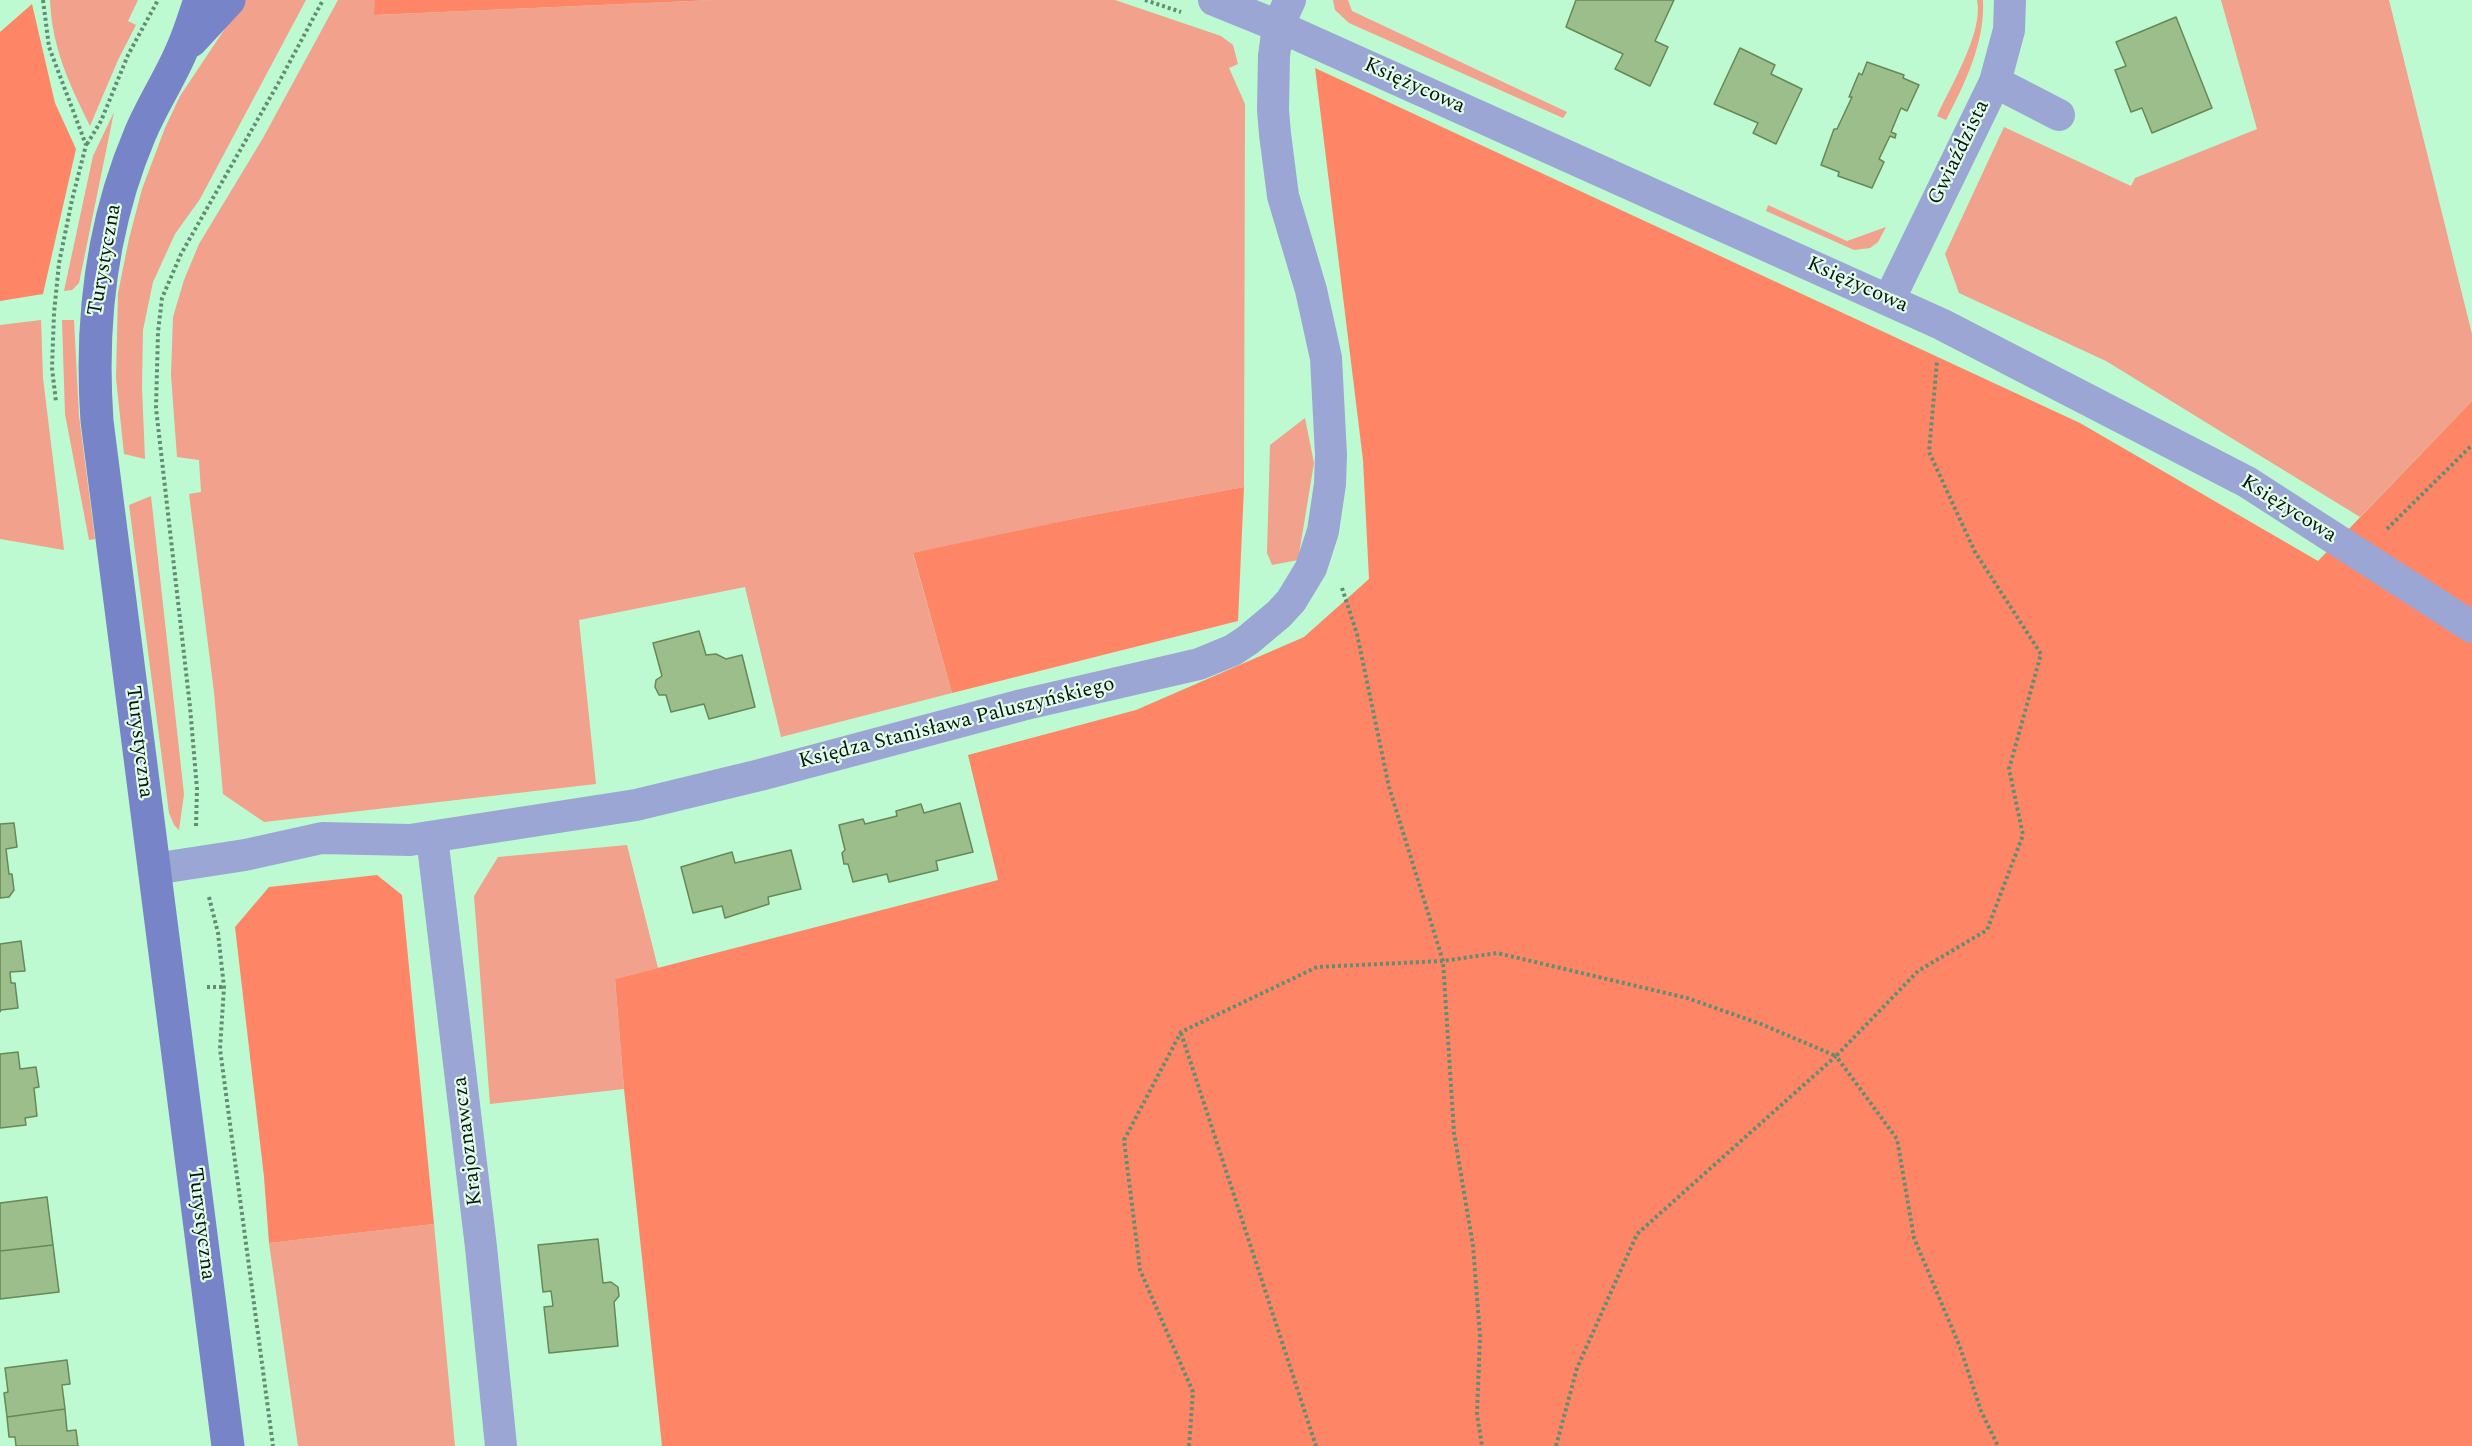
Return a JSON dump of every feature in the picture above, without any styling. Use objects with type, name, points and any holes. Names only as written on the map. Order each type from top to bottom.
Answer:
[{"type":"main road","name":"Turystyczna","points":[[200,0],[182,51],[141,132],[117,197],[98,284],[94,353],[97,421],[228,1446]]},
{"type":"main road","name":"Turystyczna","points":[[182,51],[229,0]]},
{"type":"street","name":"Księżycowa","points":[[1214,0],[1284,13],[1941,324],[2247,482],[2472,627]]},
{"type":"street","name":"Gwiaździsta","points":[[1889,300],[1995,82],[2007,37],[2010,0]]},
{"type":"street","name":"Księdza Stanisława Paluszyńskiego","points":[[154,869],[205,876],[322,838],[410,840],[636,805],[760,775],[1022,705],[1199,664],[1233,650],[1279,614],[1291,601],[1311,568],[1323,531],[1330,484],[1331,456],[1326,358],[1311,290],[1283,196],[1272,99],[1284,13]]},
{"type":"street","points":[[1995,82],[2059,115]]},
{"type":"street","name":"Krajoznawcza","points":[[432,837],[481,1247],[501,1446]]},
{"type":"path","points":[[86,145],[101,121],[128,55],[158,0]]},
{"type":"path","points":[[273,1446],[220,1049],[224,987],[218,933],[196,835],[196,777],[157,428],[158,332],[162,298],[181,254],[323,0]]},
{"type":"path","points":[[1556,1446],[1577,1368],[1637,1234],[1836,1056],[1918,971],[1987,930],[2023,835],[2009,769],[2041,654],[1975,552],[1929,452],[1941,324]]},
{"type":"path","points":[[2382,535],[2472,445]]},
{"type":"path","points":[[1323,531],[1357,634],[1389,787],[1443,961],[1455,1133],[1473,1246],[1480,1336],[1477,1414],[1482,1446]]},
{"type":"path","points":[[1189,1446],[1193,1392],[1140,1270],[1124,1140],[1181,1032],[1317,967],[1443,961],[1497,953],[1687,998],[1761,1024],[1836,1056],[1897,1139],[1914,1238],[1960,1347],[1981,1411],[1998,1446]]},
{"type":"path","points":[[1181,1032],[1316,1446]]},
{"type":"shaded area","points":[[50,0],[138,0],[128,21],[136,25],[118,60],[90,126],[58,50]]},
{"type":"shaded area","points":[[244,0],[306,0],[200,199],[175,234],[153,282],[143,330],[142,387],[145,459],[124,454],[116,378],[118,293],[142,189],[180,96]]},
{"type":"shaded area","points":[[338,0],[375,0],[375,15],[714,0],[1115,0],[1221,36],[1233,45],[1238,64],[1229,68],[1245,104],[1244,487],[1082,517],[913,554],[952,693],[781,737],[745,587],[579,620],[596,784],[264,822],[223,794],[214,692],[189,494],[201,492],[199,460],[177,457],[171,375],[173,317],[184,280],[199,244],[263,138]]},
{"type":"shaded area","points":[[375,0],[714,0],[374,15]]},
{"type":"shaded area","points":[[1333,0],[1348,0],[1352,11],[1567,112],[1563,118],[1349,23],[1335,10]]},
{"type":"shaded area","points":[[1977,0],[1983,0],[1981,32],[1967,77],[1946,120],[1937,116],[1971,43],[1976,28]]},
{"type":"shaded area","points":[[2221,0],[2389,0],[2472,334],[2472,401],[2360,517],[2106,361],[1959,293],[1945,254],[2004,127],[2131,186],[2135,178],[2257,129]]},
{"type":"shaded area","points":[[32,4],[55,103],[76,149],[43,294],[0,301],[0,32]]},
{"type":"shaded area","points":[[1315,68],[2080,423],[2318,561],[2472,401],[2472,1446],[662,1446],[624,1089],[615,979],[998,880],[968,755],[1136,710],[1304,637],[1369,579],[1363,460]]},
{"type":"shaded area","points":[[114,112],[79,283],[72,290],[64,291],[93,156]]},
{"type":"shaded area","points":[[1768,205],[1847,241],[1886,227],[1878,242],[1870,248],[1854,250],[1766,211]]},
{"type":"shaded area","points":[[41,320],[43,378],[64,550],[0,539],[0,325]]},
{"type":"shaded area","points":[[62,320],[74,320],[79,416],[95,539],[89,540],[65,414]]},
{"type":"shaded area","points":[[1305,418],[1314,463],[1298,560],[1272,565],[1267,553],[1270,445]]},
{"type":"shaded area","points":[[1244,487],[1238,621],[952,693],[913,553],[1082,517]]},
{"type":"shaded area","points":[[151,496],[184,794],[179,830],[169,813],[129,505]]},
{"type":"shaded area","points":[[627,845],[658,968],[615,979],[624,1089],[490,1104],[474,896],[498,857]]},
{"type":"shaded area","points":[[377,875],[402,895],[434,1224],[269,1243],[264,1177],[235,927],[269,887]]},
{"type":"shaded area","points":[[434,1224],[455,1446],[298,1446],[269,1243]]},
{"type":"building","points":[[1576,0],[1674,0],[1655,41],[1668,47],[1650,86],[1615,69],[1623,54],[1566,27]]},
{"type":"building","points":[[2176,17],[2212,108],[2152,133],[2142,108],[2131,112],[2115,70],[2126,66],[2116,42]]},
{"type":"building","points":[[1740,48],[1775,65],[1771,74],[1802,89],[1776,144],[1753,133],[1758,123],[1714,104]]},
{"type":"building","points":[[1867,62],[1904,75],[1903,78],[1919,85],[1907,111],[1901,108],[1891,132],[1896,134],[1895,138],[1890,136],[1879,159],[1884,162],[1872,188],[1838,176],[1839,172],[1821,165],[1834,129],[1837,129],[1852,97],[1849,97],[1859,73],[1862,75]]},
{"type":"building","points":[[699,631],[706,655],[716,654],[726,659],[742,655],[755,707],[709,719],[704,704],[671,712],[666,695],[659,695],[655,687],[656,680],[662,676],[653,643]]},
{"type":"building","points":[[960,803],[973,852],[936,861],[938,870],[889,882],[887,874],[853,882],[848,864],[844,864],[842,853],[845,850],[839,825],[863,819],[865,824],[897,816],[896,811],[921,804],[924,813]]},
{"type":"building","points":[[14,823],[17,847],[6,849],[9,874],[12,874],[14,890],[9,897],[0,898],[0,824]]},
{"type":"building","points":[[791,850],[801,889],[768,897],[769,904],[725,918],[722,906],[693,913],[681,867],[732,852],[735,863]]},
{"type":"building","points":[[21,941],[25,971],[10,972],[11,983],[15,983],[18,1008],[0,1012],[0,944]]},
{"type":"building","points":[[18,1052],[20,1069],[36,1067],[39,1087],[34,1088],[37,1116],[25,1118],[26,1125],[0,1128],[0,1054]]},
{"type":"building","points":[[47,1197],[53,1245],[0,1251],[0,1203]]},
{"type":"building","points":[[598,1239],[603,1283],[611,1282],[618,1287],[619,1296],[614,1302],[618,1346],[549,1353],[544,1307],[553,1306],[551,1291],[543,1292],[538,1245]]},
{"type":"building","points":[[53,1245],[59,1292],[0,1299],[0,1251]]},
{"type":"building","points":[[67,1360],[70,1384],[62,1385],[65,1409],[7,1417],[4,1393],[8,1392],[5,1368]]},
{"type":"building","points":[[65,1409],[67,1431],[76,1430],[78,1446],[16,1446],[15,1437],[9,1437],[7,1417]]}]
